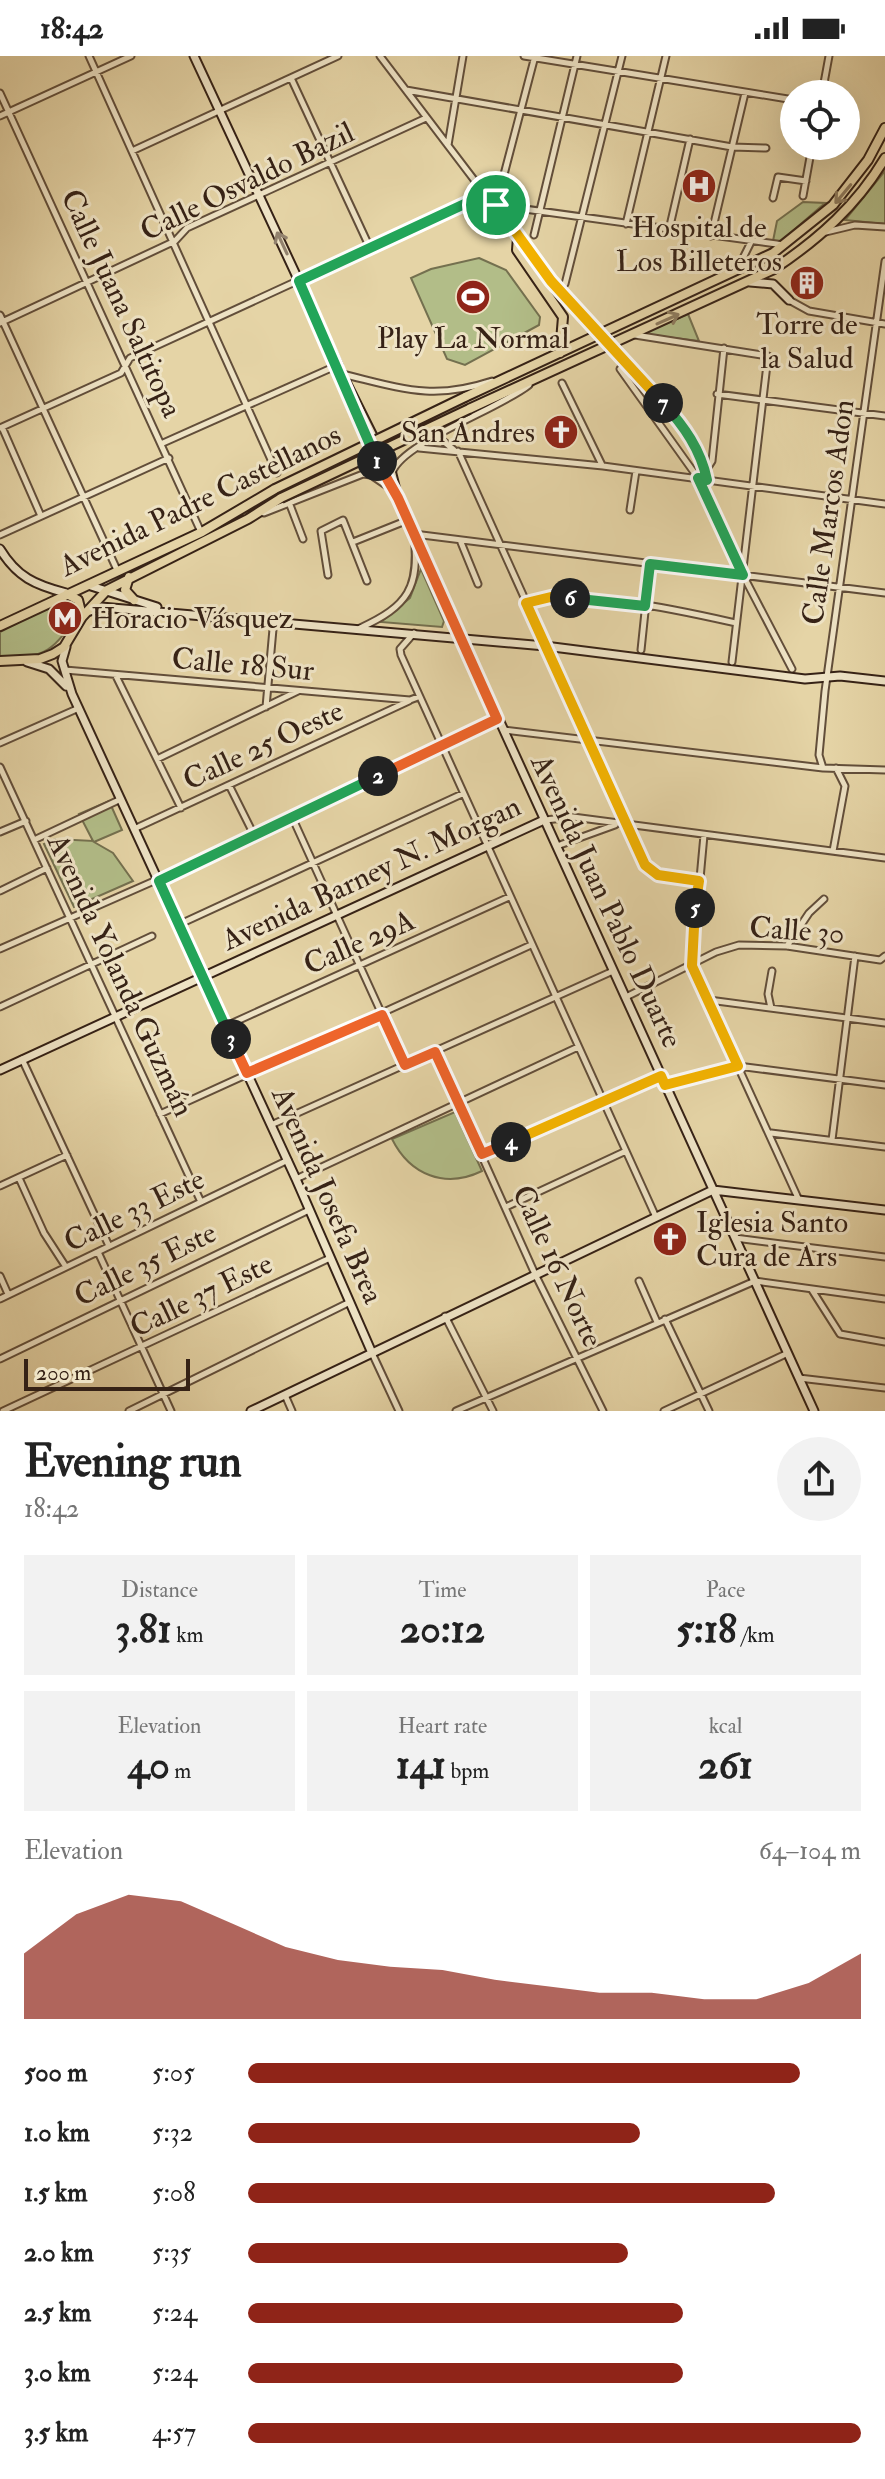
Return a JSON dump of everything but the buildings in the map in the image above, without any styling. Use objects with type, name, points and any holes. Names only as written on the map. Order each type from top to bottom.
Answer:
[{"type":"main road","points":[[194,56],[342,374]]},
{"type":"main road","name":"Avenida Padre Castellanos","points":[[0,626],[66,593],[91,586],[118,573],[202,532],[275,489],[785,245],[846,191],[885,128]]},
{"type":"main road","name":"Avenida Padre Castellanos","points":[[69,639],[82,617],[107,590],[133,575],[248,519],[281,498],[750,282],[825,232],[863,191],[885,158]]},
{"type":"main road","points":[[518,237],[517,250],[563,317],[560,353]]},
{"type":"main road","points":[[750,282],[773,284],[789,300]]},
{"type":"main road","name":"Avenida Juan Pablo Duarte","points":[[342,374],[392,474],[398,498],[460,637],[814,1411]]},
{"type":"main road","name":"Avenida Juan Pablo Duarte","points":[[342,374],[343,385],[390,488],[398,498]]},
{"type":"main road","points":[[0,549],[11,568],[26,580],[78,600],[82,617],[101,607],[171,611],[545,646],[791,678],[885,681]]},
{"type":"main road","points":[[133,575],[126,581],[125,590],[134,600]]},
{"type":"main road","points":[[91,586],[171,611]]},
{"type":"main road","points":[[1,661],[53,654],[69,639]]},
{"type":"main road","points":[[63,670],[62,655],[69,639]]},
{"type":"main road","name":"Avenida Josefa Brea","points":[[16,661],[49,669],[72,694]]},
{"type":"main road","name":"Avenida Josefa Brea","points":[[63,670],[288,1160],[372,1353]]},
{"type":"main road","name":"Avenida Barney N. Morgan","points":[[0,1070],[544,820]]},
{"type":"main road","points":[[251,1411],[655,1215],[713,1190],[885,1210]]},
{"type":"street","points":[[89,56],[212,322],[277,473]]},
{"type":"street","points":[[0,116],[131,56]]},
{"type":"street","points":[[132,151],[338,56]]},
{"type":"street","points":[[380,56],[551,281],[683,424],[707,480]]},
{"type":"street","points":[[448,145],[463,56]]},
{"type":"street","points":[[524,56],[780,98]]},
{"type":"street","points":[[534,235],[577,56]]},
{"type":"street","points":[[565,284],[622,56]]},
{"type":"street","points":[[626,224],[666,56]]},
{"type":"street","points":[[825,80],[829,56]]},
{"type":"street","points":[[496,205],[534,57]]},
{"type":"street","points":[[291,78],[370,248]]},
{"type":"street","points":[[406,90],[732,147],[766,148]]},
{"type":"street","points":[[711,236],[745,92]]},
{"type":"street","name":"Calle Juana Saltitopa","points":[[0,93],[202,532]]},
{"type":"street","name":"Calle Osvaldo Bazil","points":[[1,320],[89,282],[175,241],[187,228],[426,118]]},
{"type":"street","points":[[669,230],[690,139]]},
{"type":"street","points":[[803,196],[810,160]]},
{"type":"street","points":[[773,198],[778,177],[806,181]]},
{"type":"street","points":[[41,516],[1,428],[121,373],[130,358],[486,194]]},
{"type":"street","points":[[496,205],[785,245]]},
{"type":"street","points":[[825,232],[855,225],[885,227]]},
{"type":"street","points":[[736,271],[751,242]]},
{"type":"street","name":"Calle Marcos Adon","points":[[823,768],[819,755],[828,677],[885,261]]},
{"type":"street","points":[[789,300],[809,311],[885,324]]},
{"type":"street","points":[[1,320],[118,573]]},
{"type":"street","points":[[634,335],[768,356],[732,662]]},
{"type":"street","points":[[705,472],[712,461],[724,348]]},
{"type":"street","points":[[163,443],[338,365]]},
{"type":"street","points":[[342,374],[416,392],[441,393],[471,388],[527,369]]},
{"type":"street","points":[[620,369],[698,478],[743,575],[792,669]]},
{"type":"street","points":[[392,474],[395,465],[437,436],[503,401],[536,379]]},
{"type":"street","points":[[562,383],[603,466]]},
{"type":"street","points":[[717,394],[885,416]]},
{"type":"street","points":[[437,436],[443,444],[458,451],[626,825],[651,871],[658,875],[699,881]]},
{"type":"street","points":[[419,448],[603,466],[885,504]]},
{"type":"street","points":[[0,535],[169,458]]},
{"type":"street","points":[[630,510],[636,471]]},
{"type":"street","points":[[248,519],[363,474],[390,488]]},
{"type":"street","points":[[290,505],[303,539]]},
{"type":"street","points":[[328,575],[321,530],[344,520],[367,581]]},
{"type":"street","points":[[353,542],[408,520]]},
{"type":"street","points":[[360,628],[385,615],[407,596],[415,577],[414,534],[885,593]]},
{"type":"street","points":[[460,540],[478,584]]},
{"type":"street","points":[[641,650],[650,564]]},
{"type":"street","points":[[526,603],[555,596],[645,606],[736,623]]},
{"type":"street","points":[[266,707],[273,629]]},
{"type":"street","points":[[415,633],[405,642],[401,655],[418,697],[655,1215]]},
{"type":"street","name":"Calle 18 Sur","points":[[63,670],[410,700],[418,697]]},
{"type":"street","points":[[116,675],[181,808]]},
{"type":"street","points":[[157,759],[299,691]]},
{"type":"street","name":"Calle 25 Oeste","points":[[134,829],[410,700]]},
{"type":"street","points":[[0,743],[79,708]]},
{"type":"street","points":[[0,949],[159,881],[497,719]]},
{"type":"street","points":[[502,730],[823,768],[885,770]]},
{"type":"street","points":[[833,851],[845,786],[836,768]]},
{"type":"street","name":"Avenida Yolanda Guzmán","points":[[1,771],[201,1202]]},
{"type":"street","points":[[229,785],[254,835]]},
{"type":"street","points":[[178,925],[462,794]]},
{"type":"street","points":[[34,840],[121,799]]},
{"type":"street","points":[[544,820],[573,817],[885,858]]},
{"type":"street","points":[[293,818],[405,1065]]},
{"type":"street","points":[[0,832],[26,821]]},
{"type":"street","points":[[556,846],[617,824]]},
{"type":"street","points":[[704,835],[692,966],[798,1198]]},
{"type":"street","points":[[0,891],[47,868]]},
{"type":"street","name":"Calle 29A","points":[[226,1026],[509,897]]},
{"type":"street","points":[[787,946],[809,913],[824,899]]},
{"type":"street","points":[[0,1007],[152,936]]},
{"type":"street","points":[[160,1114],[531,945]]},
{"type":"street","name":"Calle 30","points":[[625,997],[727,948],[787,946],[882,958]]},
{"type":"street","points":[[832,1140],[855,956]]},
{"type":"street","points":[[271,1125],[613,971]]},
{"type":"street","points":[[771,1008],[768,994],[772,971]]},
{"type":"street","points":[[709,1000],[885,1023]]},
{"type":"street","points":[[296,1179],[578,1047]]},
{"type":"street","name":"Calle 16 Norte","points":[[435,1052],[535,1274],[603,1411]]},
{"type":"street","points":[[22,1059],[109,1246]]},
{"type":"street","points":[[665,1085],[738,1066],[885,1085]]},
{"type":"street","points":[[482,1154],[661,1076]]},
{"type":"street","points":[[770,1133],[885,1147]]},
{"type":"street","points":[[506,1207],[626,1151]]},
{"type":"street","points":[[0,1186],[67,1155]]},
{"type":"street","name":"Calle 33 Este","points":[[0,1299],[288,1160]]},
{"type":"street","points":[[19,1178],[44,1233],[66,1267]]},
{"type":"street","name":"Calle 35 Este","points":[[0,1359],[309,1210]]},
{"type":"street","points":[[735,1238],[885,1257]]},
{"type":"street","points":[[98,1252],[171,1411]]},
{"type":"street","name":"Calle 37 Este","points":[[3,1411],[144,1348],[330,1258]]},
{"type":"street","points":[[0,1276],[8,1294]]},
{"type":"street","points":[[639,1281],[657,1322]]},
{"type":"street","points":[[456,1411],[755,1281],[885,1299]]},
{"type":"street","points":[[812,1290],[840,1334],[885,1342]]},
{"type":"street","points":[[129,1411],[350,1302]]},
{"type":"street","points":[[445,1316],[493,1411]]},
{"type":"street","points":[[665,1319],[709,1411]]},
{"type":"street","name":"Avenida Josefa Brea","points":[[372,1353],[399,1411]]},
{"type":"street","points":[[664,1411],[788,1353]]},
{"type":"street","points":[[799,1378],[885,1388]]},
{"type":"street","points":[[285,1395],[292,1411]]},
{"type":"green space","points":[[885,171],[885,224],[845,220]]},
{"type":"green space","points":[[803,202],[825,203],[780,242],[773,241],[777,221]]},
{"type":"green space","name":"Play La Normal","points":[[479,258],[506,270],[540,317],[539,325],[465,365],[447,359],[411,278],[431,269]]},
{"type":"green space","points":[[688,314],[699,341],[642,334]]},
{"type":"green space","points":[[421,569],[444,621],[442,627],[381,622],[410,598]]},
{"type":"green space","points":[[65,598],[74,602],[78,612],[56,643],[28,657],[0,658],[0,632]]},
{"type":"green space","points":[[109,801],[122,830],[94,842],[113,853],[133,881],[74,907],[44,844],[55,839],[93,841],[79,814]]},
{"type":"green space","points":[[455,1112],[482,1171],[455,1179],[442,1178],[419,1170],[408,1162],[392,1139]]},
{"type":"place","name":"Hospital de Los Billeteros","points":[[699,186]]},
{"type":"place","name":"Torre de la Salud","points":[[807,283]]},
{"type":"place","name":"Play La Normal","points":[[473,297]]},
{"type":"place","name":"San Andres","points":[[561,432]]},
{"type":"place","name":"Horacio Vásquez","points":[[65,618]]},
{"type":"place","name":"Iglesia Santo Cura de Ars","points":[[670,1239]]},
{"type":"route","points":[[486,194],[496,205],[551,281],[683,424],[703,464],[707,480],[698,478],[743,575],[650,564],[645,606],[555,596],[526,603],[645,865],[658,875],[699,881],[692,966],[738,1066],[665,1085],[661,1076],[482,1154],[435,1052],[405,1065],[382,1015],[247,1073],[159,881],[497,719],[398,498],[390,488],[343,385],[342,374],[299,281],[486,194]]}]
